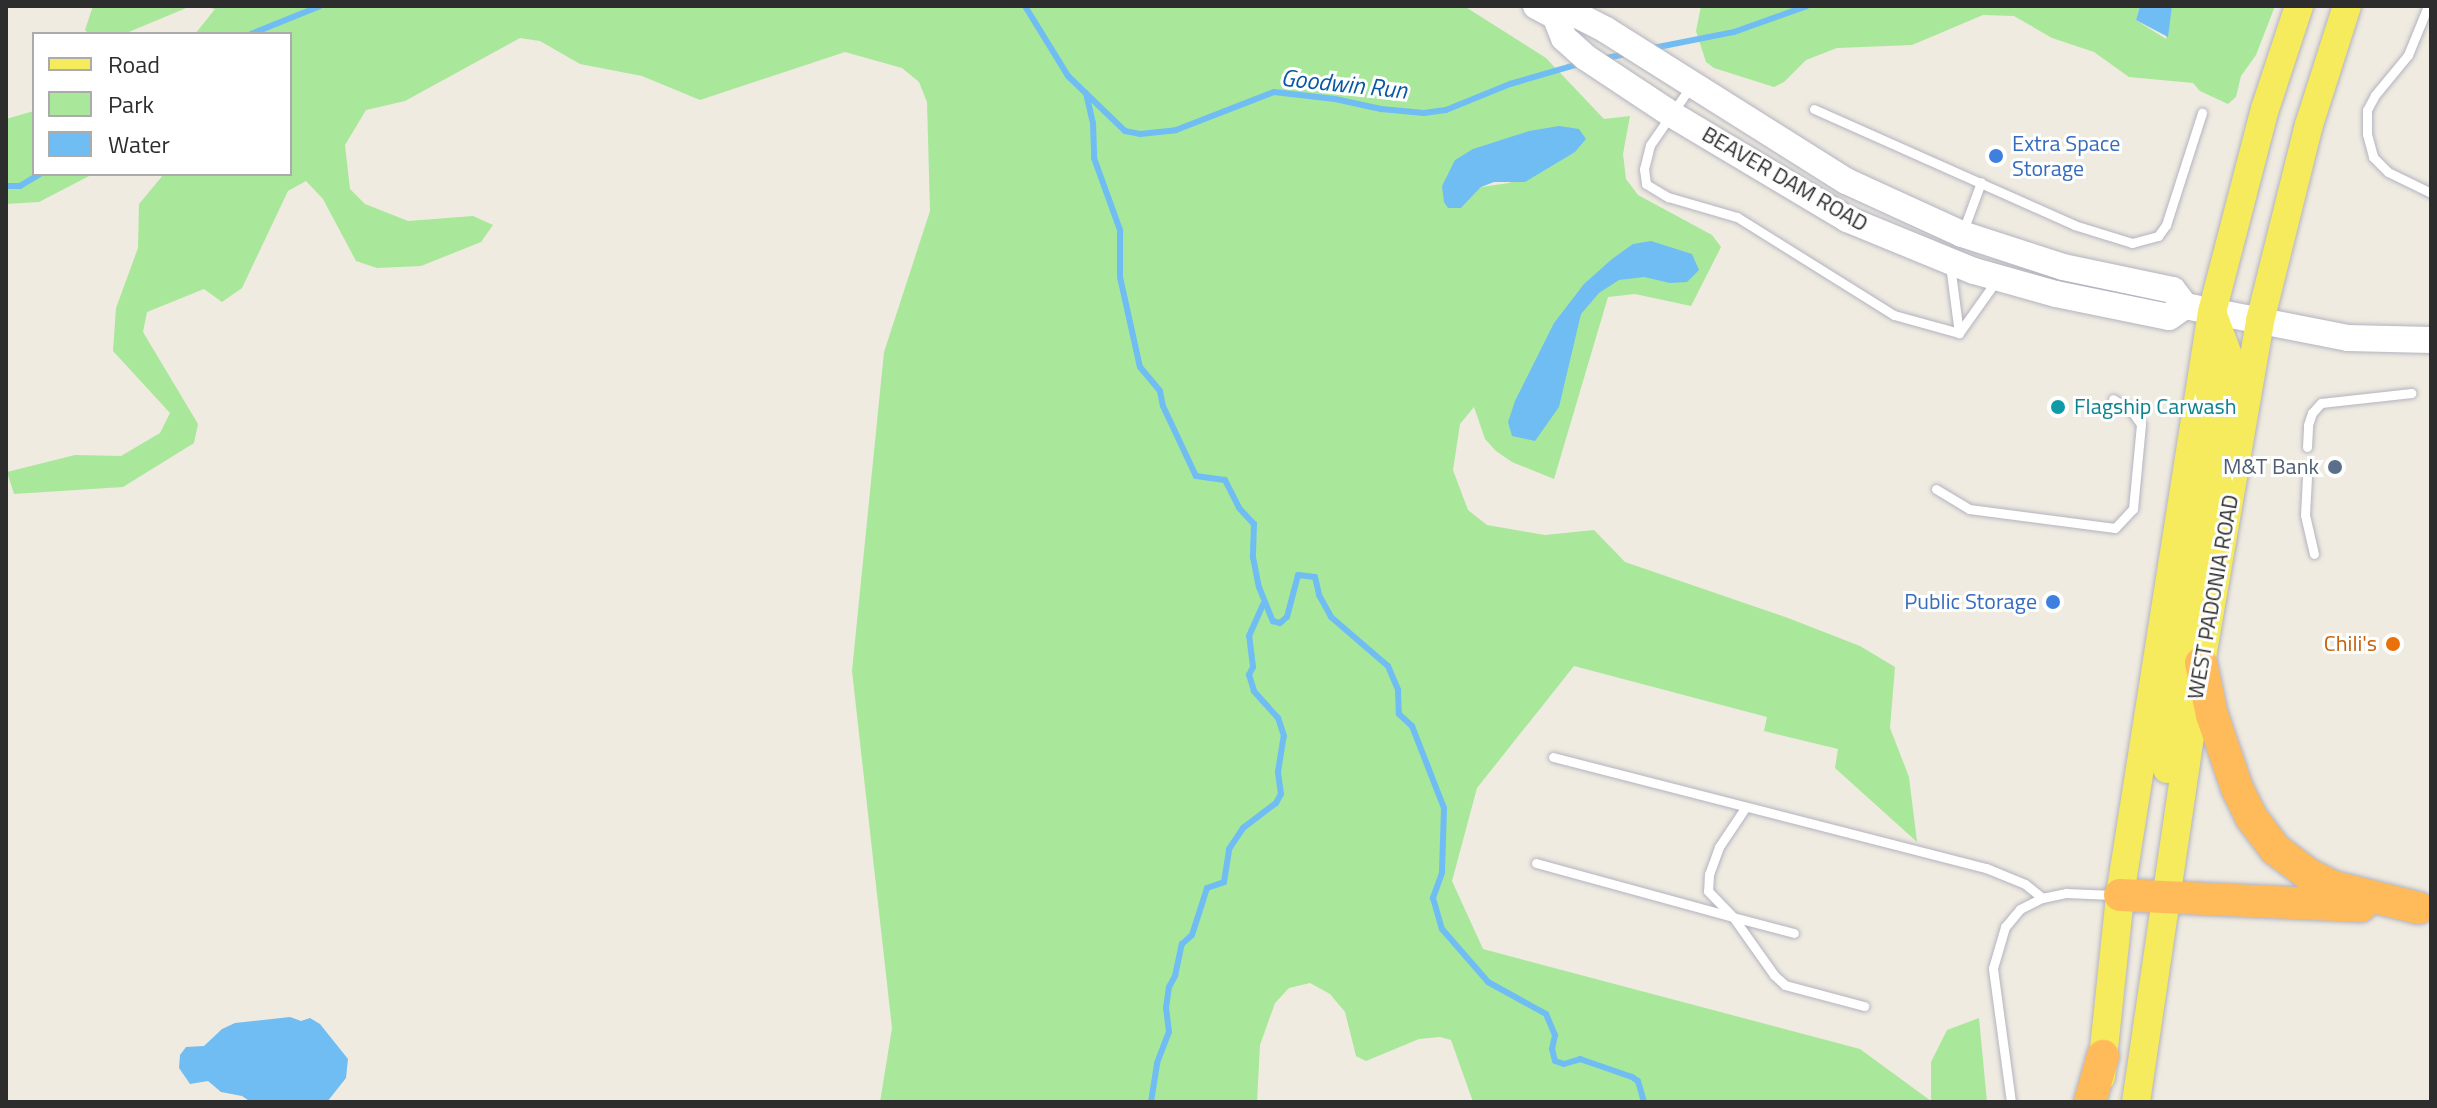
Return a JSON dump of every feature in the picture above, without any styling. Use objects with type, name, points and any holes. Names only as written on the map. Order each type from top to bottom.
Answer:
[{"type":"highway","points":[[2201,663],[2212,715],[2237,788],[2251,817],[2275,849],[2308,874],[2334,887],[2424,908]]},
{"type":"highway","points":[[2120,895],[2424,908]]},
{"type":"highway","points":[[2090,1102],[2103,1056]]},
{"type":"main road","name":"WEST PADONIA ROAD","points":[[2099,1102],[2120,895],[2198,309],[2299,6]]},
{"type":"main road","name":"WEST PADONIA ROAD","points":[[2136,1102],[2201,663],[2260,321],[2309,125],[2347,6]]},
{"type":"main road","name":"BEAVER DAM ROAD","points":[[1552,20],[1577,15],[1606,30],[1846,181],[1962,234],[2063,267],[2173,290],[2198,309],[2348,338],[2431,340]]},
{"type":"main road","name":"BEAVER DAM ROAD","points":[[1552,20],[1626,85],[1847,219],[1949,262],[1998,278],[2169,317],[2198,309]]},
{"type":"main road","points":[[2165,897],[2160,850],[2171,722],[2231,363],[2198,309]]},
{"type":"lane","points":[[2428,6],[2408,55],[2375,95],[2367,110],[2367,134],[2373,157],[2388,172],[2431,193]]},
{"type":"lane","points":[[1682,80],[1671,114],[1645,155],[1646,184],[1668,197],[1737,217],[1894,315],[1959,333]]},
{"type":"lane","points":[[1814,109],[2074,225],[2132,243],[2158,236],[2166,225],[2202,113]]},
{"type":"lane","points":[[1962,234],[1981,182]]},
{"type":"lane","points":[[1949,262],[1959,333]]},
{"type":"lane","points":[[1959,333],[1998,278]]},
{"type":"lane","points":[[2307,447],[2308,425],[2312,413],[2321,403],[2411,393]]},
{"type":"lane","points":[[1936,489],[1969,509],[2115,528],[2133,509],[2141,424],[2131,410],[2113,399]]},
{"type":"lane","points":[[2307,477],[2305,515],[2314,554]]},
{"type":"lane","points":[[1553,757],[1986,868],[2025,884],[2042,898]]},
{"type":"lane","points":[[1745,808],[1719,847],[1709,874],[1708,891],[1733,917],[1774,975],[1785,985],[1864,1006]]},
{"type":"lane","points":[[1536,863],[1794,933]]},
{"type":"lane","points":[[2011,1102],[1993,968],[2005,927],[2020,909],[2042,898],[2066,893],[2120,895]]},
{"type":"green space","points":[[93,6],[191,6],[129,32],[85,30]]},
{"type":"green space","points":[[202,6],[1464,6],[1546,58],[1604,119],[1630,116],[1623,154],[1626,179],[1638,195],[1712,235],[1721,247],[1691,306],[1635,294],[1608,297],[1554,479],[1512,462],[1496,451],[1485,439],[1474,407],[1460,424],[1453,470],[1468,510],[1487,525],[1545,535],[1594,530],[1625,562],[1860,646],[1895,667],[1890,728],[1909,777],[1917,842],[1835,768],[1838,749],[1764,731],[1767,717],[1574,666],[1477,788],[1452,881],[1483,949],[1860,1049],[1931,1101],[1931,1062],[1947,1030],[1979,1018],[1987,1102],[1473,1102],[1451,1040],[1440,1037],[1419,1039],[1366,1061],[1356,1056],[1345,1012],[1330,994],[1310,983],[1289,988],[1275,1003],[1260,1045],[1257,1102],[880,1102],[892,1028],[852,671],[884,352],[930,211],[927,102],[919,82],[902,68],[845,52],[700,100],[642,76],[580,64],[540,41],[520,38],[405,101],[366,110],[345,145],[350,189],[365,204],[408,221],[473,216],[493,225],[481,242],[421,266],[377,268],[356,261],[323,199],[306,181],[288,191],[242,288],[222,302],[204,289],[147,312],[143,332],[198,424],[194,443],[123,487],[14,494],[7,472],[75,455],[121,456],[160,433],[170,413],[113,351],[116,308],[138,248],[139,204],[162,176],[292,176],[292,32],[197,32],[215,9]],"holes":[[[1529,131],[1575,152],[1509,183],[1481,187],[1461,208],[1506,140]]]},
{"type":"green space","points":[[1701,6],[2140,6],[2136,20],[2166,39],[2172,6],[2275,6],[2256,55],[2241,76],[2236,97],[2228,104],[2200,91],[2193,83],[2129,77],[2094,52],[2052,38],[2014,16],[1983,15],[1912,45],[1837,48],[1806,60],[1784,82],[1774,87],[1714,68],[1706,62],[1696,31]]},
{"type":"green space","points":[[32,112],[32,176],[89,176],[39,202],[6,204],[6,119]]},
{"type":"water","points":[[2140,6],[2172,6],[2168,37],[2136,20]]},
{"type":"water","points":[[1559,126],[1579,129],[1586,139],[1575,152],[1525,182],[1494,182],[1481,187],[1461,208],[1448,208],[1442,186],[1455,160],[1473,149],[1529,131]]},
{"type":"water","points":[[1651,241],[1692,254],[1699,270],[1687,282],[1670,283],[1644,277],[1619,280],[1599,293],[1581,314],[1559,407],[1535,441],[1512,436],[1508,422],[1515,401],[1554,323],[1584,284],[1612,259],[1633,244]]},
{"type":"water","points":[[290,1017],[301,1021],[310,1018],[320,1024],[348,1059],[346,1078],[327,1102],[251,1102],[242,1096],[221,1092],[208,1081],[190,1084],[179,1068],[180,1055],[186,1047],[204,1046],[222,1029],[235,1023]]},
{"type":"waterway","name":"Goodwin Run","points":[[256,32],[320,6]]},
{"type":"waterway","name":"Goodwin Run","points":[[1025,6],[1068,76],[1125,131],[1140,134],[1176,130],[1274,92],[1335,99],[1381,109],[1424,113],[1446,110],[1510,84],[1579,64]]},
{"type":"waterway","name":"Goodwin Run","points":[[1653,48],[1734,32],[1807,6]]},
{"type":"waterway","name":"Goodwin Run","points":[[1602,59],[1626,54]]},
{"type":"waterway","points":[[1086,93],[1093,123],[1094,158],[1120,230],[1120,277],[1140,367],[1160,391],[1163,406],[1196,476],[1225,480],[1239,508],[1254,524],[1253,557],[1259,587],[1273,621],[1280,623],[1287,617],[1298,575],[1315,577],[1319,595],[1331,617],[1388,666],[1398,690],[1399,714],[1412,726],[1444,808],[1442,873],[1433,898],[1442,929],[1488,982],[1546,1014],[1555,1035],[1552,1049],[1555,1061],[1564,1064],[1580,1059],[1632,1077],[1638,1081],[1644,1102]]},
{"type":"waterway","name":"Goodwin Run","points":[[6,186],[20,186],[37,176]]},
{"type":"waterway","points":[[1151,1102],[1157,1063],[1169,1032],[1166,1008],[1169,987],[1175,976],[1182,944],[1192,935],[1207,888],[1224,882],[1229,849],[1243,828],[1276,803],[1281,794],[1278,772],[1284,736],[1278,718],[1254,691],[1249,675],[1253,667],[1249,636],[1263,604]]},
{"type":"place","name":"Extra Space Storage","points":[[1996,156]]},
{"type":"place","name":"Flagship Carwash","points":[[2058,407]]},
{"type":"place","name":"M&T Bank","points":[[2335,467]]},
{"type":"place","name":"Public Storage","points":[[2053,602]]},
{"type":"place","name":"Chili's","points":[[2393,644]]}]
